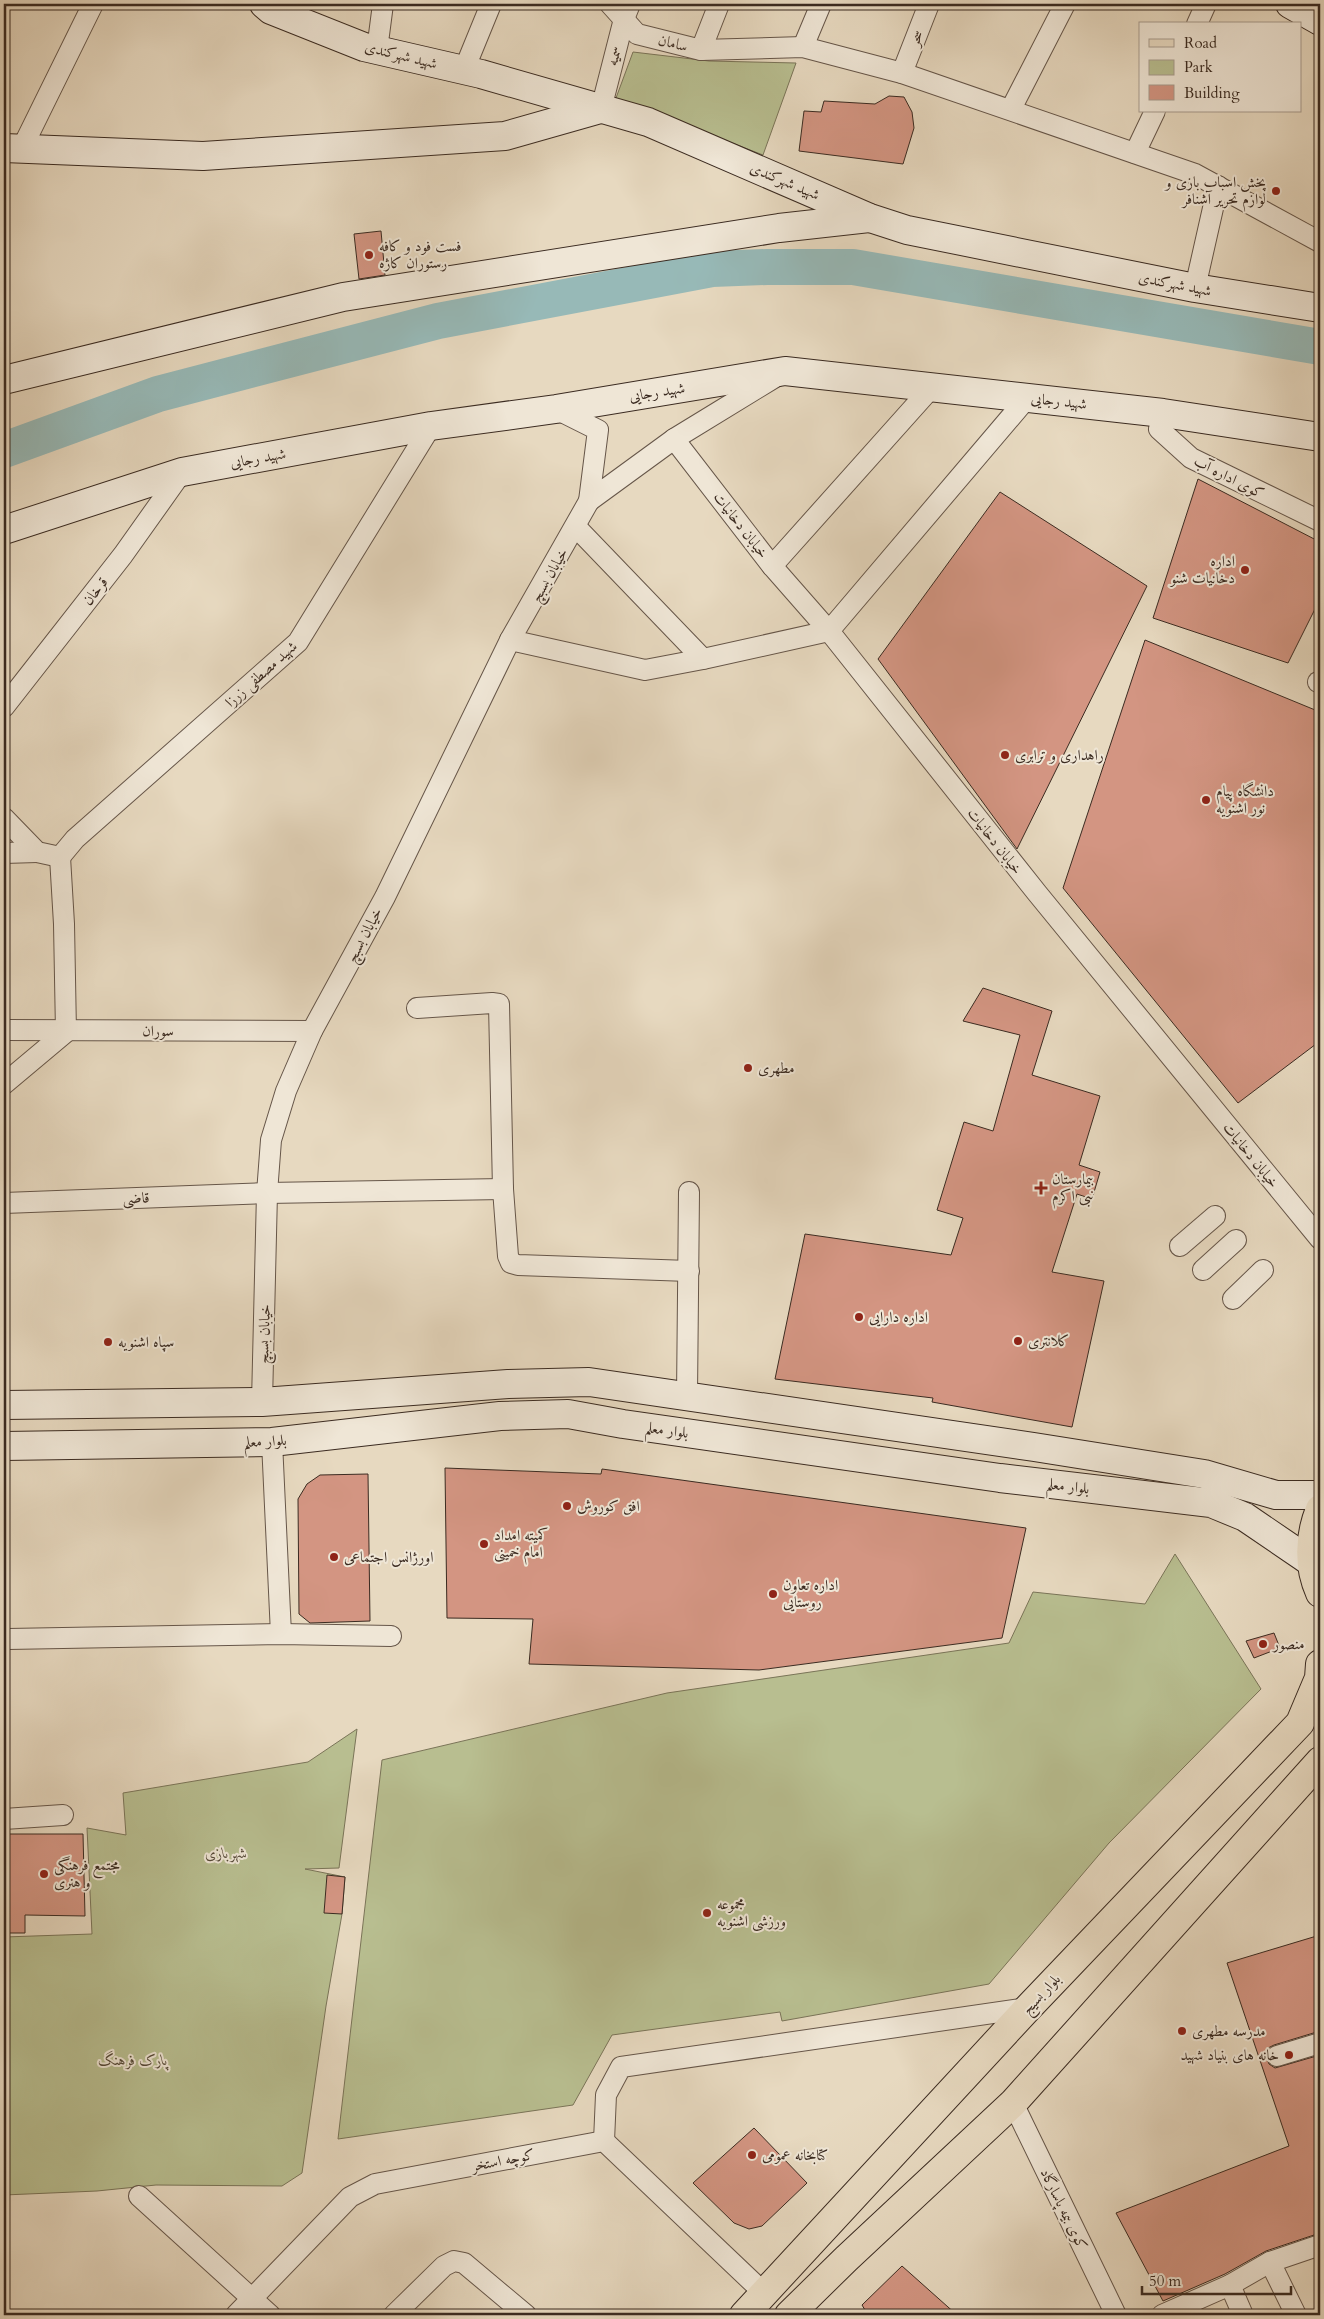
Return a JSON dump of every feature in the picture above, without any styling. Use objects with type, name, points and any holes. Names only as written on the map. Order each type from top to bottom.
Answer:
[{"type":"main road","points":[[1320,1509],[1314,1527],[1311,1562],[1320,1593]]},
{"type":"main road","name":"بلوار بسیج","points":[[744,2315],[1028,2008],[1300,1722],[1319,1678],[1320,1664]]},
{"type":"main road","points":[[789,2315],[1013,2103],[1320,1761]]},
{"type":"street","points":[[94,4],[13,148],[212,156],[505,136],[600,109]]},
{"type":"street","name":"شهید شهرکندی","points":[[264,4],[271,10],[364,47],[464,70],[648,122],[870,218],[907,230],[1195,288],[1320,308]]},
{"type":"street","points":[[377,50],[383,4]]},
{"type":"street","points":[[464,70],[491,4]]},
{"type":"street","name":"سامان","points":[[610,4],[627,11],[637,34],[701,50],[719,4]]},
{"type":"street","points":[[803,47],[821,4]]},
{"type":"street","name":"سحر","points":[[902,73],[929,4]]},
{"type":"street","points":[[1011,109],[1065,4]]},
{"type":"street","points":[[1198,22],[1206,4]]},
{"type":"street","points":[[1290,4],[1320,21]]},
{"type":"street","name":"سمیه","points":[[600,109],[627,11]]},
{"type":"street","points":[[701,50],[803,47],[902,73],[1195,174],[1320,242]]},
{"type":"street","points":[[1136,153],[1155,112]]},
{"type":"street","points":[[1195,288],[1218,186]]},
{"type":"street","points":[[4,380],[343,297],[779,228],[870,218]]},
{"type":"street","points":[[589,501],[674,439],[785,371]]},
{"type":"street","name":"شهید رجایی","points":[[4,530],[182,472],[431,426],[556,409],[785,371],[1163,413],[1320,437]]},
{"type":"street","points":[[772,566],[932,388]]},
{"type":"street","points":[[510,640],[645,670],[829,631],[1027,398]]},
{"type":"street","points":[[556,409],[598,430],[589,501]]},
{"type":"street","name":"کوی اداره آب","points":[[1163,413],[1159,429],[1191,458],[1320,521]]},
{"type":"street","name":"شهید مصطفی زرزا","points":[[60,857],[75,839],[298,642],[431,426]]},
{"type":"street","name":"خیابان دخانیات","points":[[674,439],[772,566],[829,631],[1037,893],[1320,1239]]},
{"type":"street","name":"قرخان","points":[[4,706],[123,555],[182,472]]},
{"type":"street","name":"خیابان بسبچ","points":[[262,1402],[267,1193],[271,1140],[286,1091],[312,1031],[384,897],[510,640],[576,527],[589,501]]},
{"type":"street","points":[[576,527],[703,659]]},
{"type":"street","points":[[4,818],[37,852]]},
{"type":"street","points":[[4,853],[37,852],[60,857],[64,924],[66,1032],[4,1084]]},
{"type":"street","points":[[417,1008],[499,1004],[503,1189],[508,1256],[511,1263],[518,1265],[689,1271]]},
{"type":"street","name":"سوران","points":[[4,1030],[66,1032],[312,1031]]},
{"type":"street","name":"قاضی","points":[[4,1203],[267,1193],[503,1189]]},
{"type":"street","points":[[687,1396],[689,1192]]},
{"type":"street","points":[[1180,1246],[1216,1216]]},
{"type":"street","points":[[1204,1270],[1236,1240]]},
{"type":"street","points":[[1233,1299],[1263,1270]]},
{"type":"street","points":[[4,1405],[262,1402],[508,1384],[589,1382],[1034,1447],[1204,1474],[1276,1496],[1320,1495]]},
{"type":"street","name":"بلوار معلم","points":[[4,1446],[272,1442],[500,1416],[568,1414],[1000,1478],[1210,1503],[1245,1517],[1311,1562]]},
{"type":"street","points":[[272,1442],[281,1634]]},
{"type":"street","points":[[8,1639],[281,1634],[391,1636]]},
{"type":"street","points":[[4,1818],[63,1814]]},
{"type":"street","points":[[764,2294],[604,2141],[606,2095],[621,2067],[1028,2008]]},
{"type":"street","points":[[1277,2056],[1320,2042]]},
{"type":"street","name":"کوی بیمه پاسارگاد","points":[[1013,2103],[1116,2315]]},
{"type":"street","name":"کوچه استخر","points":[[236,2315],[350,2197],[368,2187],[375,2184],[604,2141]]},
{"type":"street","points":[[139,2196],[270,2315]]},
{"type":"street","points":[[1162,2315],[1230,2285],[1270,2262],[1320,2245]]},
{"type":"street","points":[[394,2315],[444,2266],[454,2261],[464,2263],[526,2315]]},
{"type":"street","points":[[1270,2262],[1296,2315]]},
{"type":"street","points":[[1230,2285],[1243,2315]]},
{"type":"green space","points":[[633,52],[709,61],[796,63],[763,155],[616,98]]},
{"type":"green space","name":"مجموعه ورزشی اشنویه","points":[[1175,1554],[1261,1689],[1109,1843],[989,1984],[782,2021],[780,2012],[612,2035],[573,2105],[338,2139],[382,1760],[667,1693],[1009,1643],[1033,1592],[1145,1604]]},
{"type":"green space","name":"پارک فرهنگ","points":[[357,1729],[339,1868],[305,1869],[345,1877],[342,1914],[326,2006],[302,2173],[282,2186],[156,2185],[97,2191],[4,2195],[4,1937],[92,1934],[87,1828],[126,1835],[123,1793],[308,1762]]},
{"type":"building","points":[[889,96],[904,97],[912,112],[914,128],[903,164],[799,151],[804,111],[821,112],[824,101],[875,104]]},
{"type":"building","name":"فست فود و کافه رستوران کاژه","points":[[381,231],[385,275],[359,279],[354,234]]},
{"type":"building","name":"اداره دخانیات شنو","points":[[1198,479],[1320,542],[1320,599],[1288,663],[1153,618]]},
{"type":"building","name":"راهداری و ترابری","points":[[1000,492],[1147,586],[1017,849],[878,659]]},
{"type":"building","name":"دانشگاه پیام نور اشنویه","points":[[1145,640],[1320,712],[1320,1041],[1238,1103],[1063,888]]},
{"type":"building","points":[[983,988],[1052,1011],[1032,1075],[1100,1096],[1079,1165],[1100,1172],[1092,1199],[1077,1194],[1052,1272],[1104,1281],[1072,1427],[932,1402],[933,1398],[775,1379],[805,1234],[951,1255],[963,1218],[937,1210],[964,1122],[993,1131],[1020,1035],[963,1021]]},
{"type":"building","name":"اداره تعاون روستایی","points":[[445,1468],[601,1474],[602,1469],[1026,1528],[1002,1638],[759,1670],[529,1664],[533,1619],[447,1618]]},
{"type":"building","name":"اورژانس اجتماعی","points":[[368,1474],[370,1621],[310,1623],[299,1614],[298,1499],[307,1484],[320,1475]]},
{"type":"building","name":"منصور","points":[[1274,1633],[1280,1648],[1254,1658],[1246,1641]]},
{"type":"building","name":"مجتمع فرهنگی و هنری","points":[[4,1834],[83,1834],[85,1916],[25,1915],[25,1933],[4,1933]]},
{"type":"building","points":[[327,1875],[345,1877],[342,1914],[324,1913]]},
{"type":"building","name":"خانه های بنیاد شهید","points":[[1320,1935],[1320,2031],[1274,2045],[1268,2048],[1265,2054],[1269,2064],[1275,2068],[1320,2055],[1320,2233],[1266,2251],[1225,2274],[1163,2301],[1116,2213],[1289,2146],[1227,1963]]},
{"type":"building","name":"کتابخانه عمومی","points":[[754,2128],[807,2183],[762,2226],[749,2229],[734,2223],[693,2183]]},
{"type":"building","points":[[902,2266],[957,2315],[868,2315],[862,2305]]},
{"type":"waterway","points":[[4,450],[158,394],[438,321],[712,269],[853,267],[1320,347]]},
{"type":"place","name":"پخش اسباب بازی و لوازم تحریر آشنافر","points":[[1276,191]]},
{"type":"place","name":"فست فود و کافه رستوران کاژه","points":[[369,255]]},
{"type":"place","name":"اداره دخانیات شنو","points":[[1245,570]]},
{"type":"place","name":"راهداری و ترابری","points":[[1005,755]]},
{"type":"place","name":"دانشگاه پیام نور اشنویه","points":[[1206,800]]},
{"type":"place","name":"مطهری","points":[[748,1068]]},
{"type":"place","name":"بیمارستان نبی اکرم","points":[[1041,1188]]},
{"type":"place","name":"اداره دارایی","points":[[859,1317]]},
{"type":"place","name":"کلانتری","points":[[1018,1341]]},
{"type":"place","name":"سپاه اشنویه","points":[[108,1342]]},
{"type":"place","name":"افق کوروش","points":[[567,1506]]},
{"type":"place","name":"کمیته امداد امام خمینی","points":[[484,1544]]},
{"type":"place","name":"اورژانس اجتماعی","points":[[334,1557]]},
{"type":"place","name":"اداره تعاون روستایی","points":[[773,1594]]},
{"type":"place","name":"منصور","points":[[1263,1644]]},
{"type":"place","name":"مجتمع فرهنگی و هنری","points":[[44,1874]]},
{"type":"place","name":"مجموعه ورزشی اشنویه","points":[[707,1913]]},
{"type":"place","name":"مدرسه مطهری","points":[[1182,2031]]},
{"type":"place","name":"خانه های بنیاد شهید","points":[[1289,2055]]},
{"type":"place","name":"کتابخانه عمومی","points":[[752,2155]]},
{"type":"park label","name":"شهربازی","points":[[226,1853]]}]
